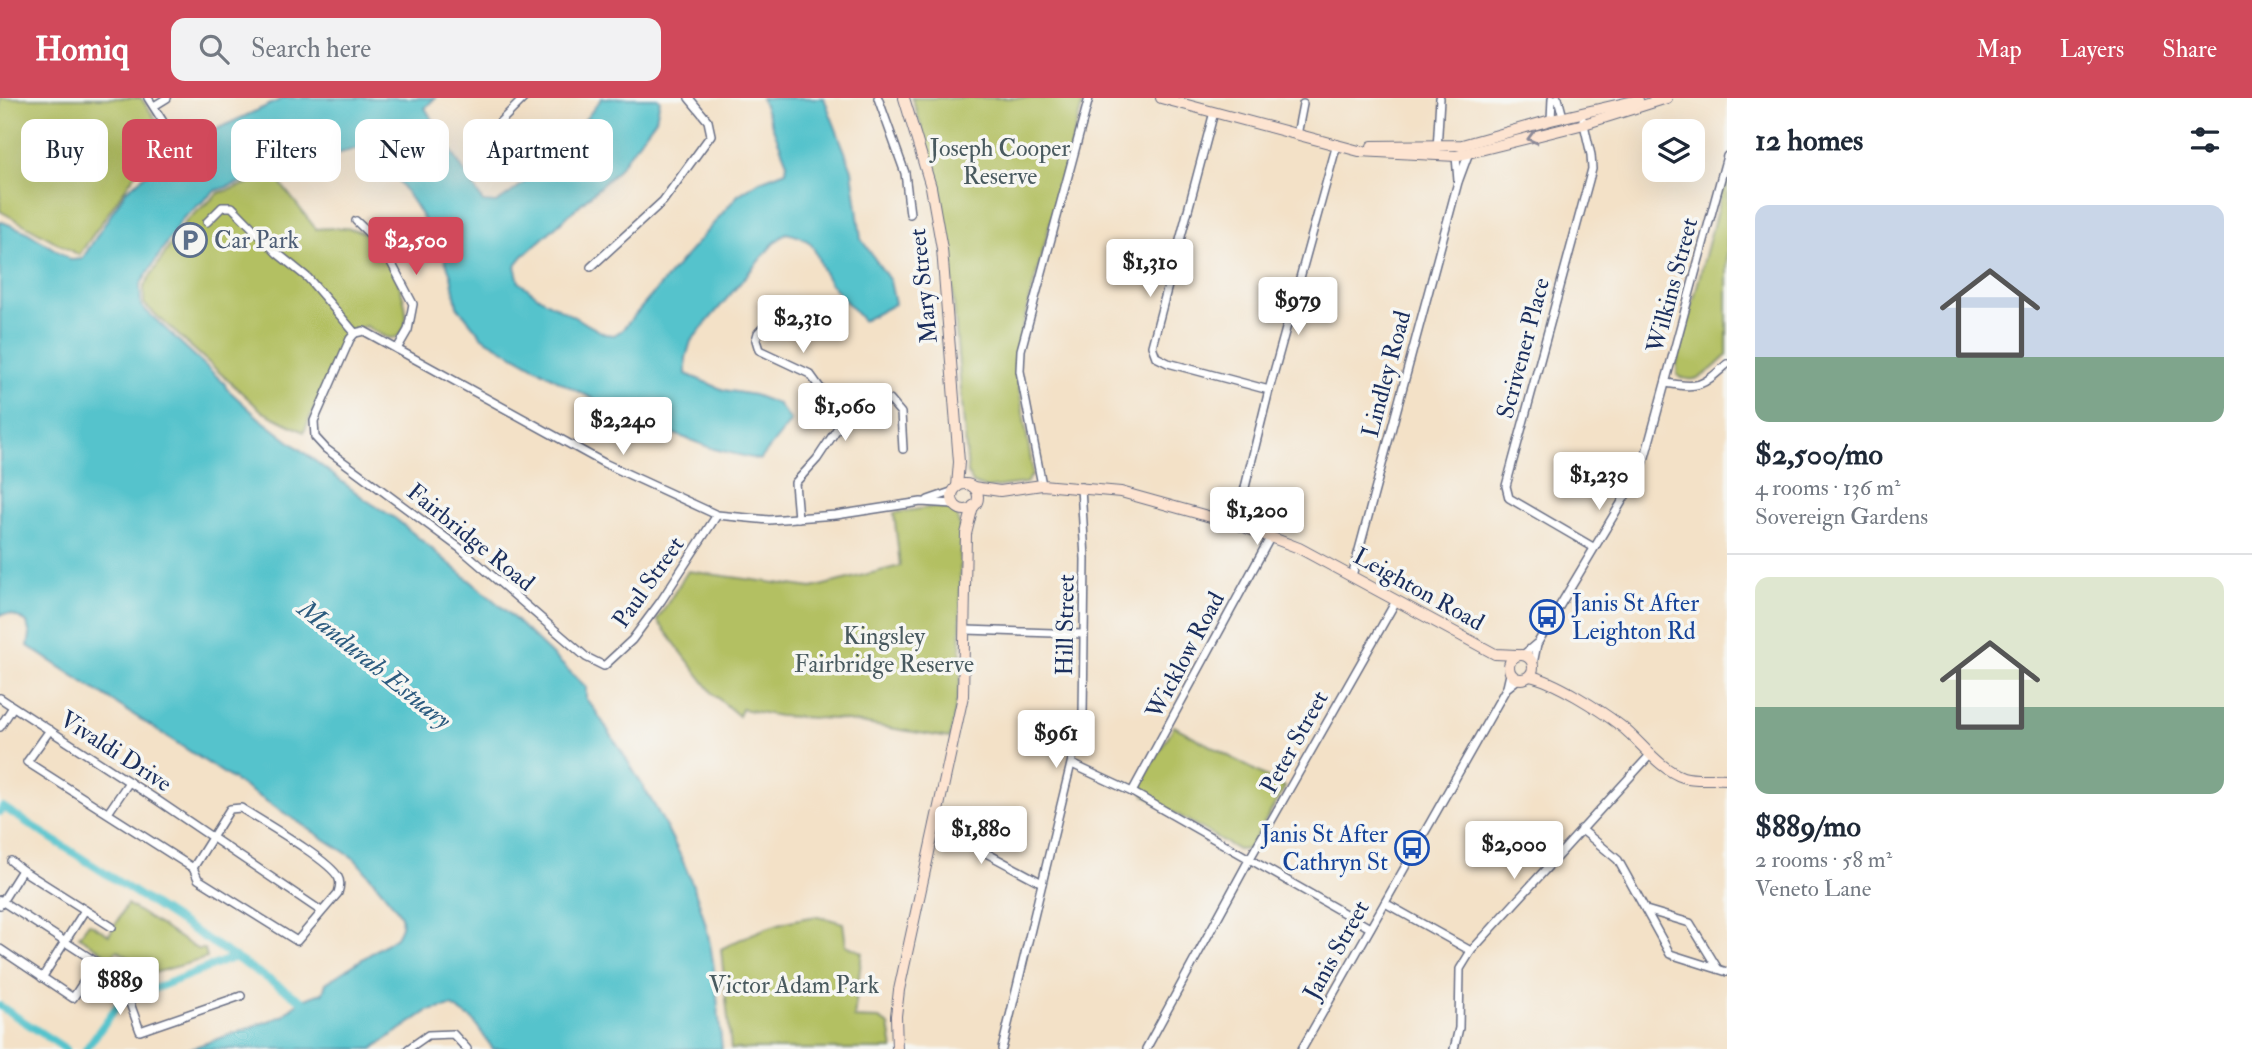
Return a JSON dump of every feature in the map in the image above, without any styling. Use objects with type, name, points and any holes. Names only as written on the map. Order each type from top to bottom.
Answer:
[{"type":"street","points":[[148,98],[162,119]]},
{"type":"street","points":[[154,106],[167,98]]},
{"type":"street","points":[[503,119],[524,98]]},
{"type":"street","points":[[591,267],[663,201],[711,135],[708,121],[689,98]]},
{"type":"street","points":[[878,98],[905,173],[910,214]]},
{"type":"street","name":"Mary Street","points":[[897,98],[906,110]]},
{"type":"street","name":"Mary Street","points":[[904,98],[931,187],[942,248],[959,462],[955,489],[956,505],[966,534]]},
{"type":"street","points":[[1042,485],[1020,371],[1021,350],[1088,98]]},
{"type":"street","points":[[1161,98],[1359,151],[1462,153],[1559,131],[1668,98]]},
{"type":"street","points":[[1437,151],[1440,98]]},
{"type":"street","points":[[1552,98],[1559,131]]},
{"type":"street","points":[[1557,119],[1558,98]]},
{"type":"street","points":[[1462,153],[1557,119],[1646,98]]},
{"type":"street","points":[[1297,135],[1303,104]]},
{"type":"street","points":[[1214,112],[1152,346],[1157,357],[1168,363],[1269,390]]},
{"type":"street","name":"Scrivener Place","points":[[1581,113],[1592,169],[1506,486],[1509,498],[1593,547]]},
{"type":"street","points":[[1236,524],[1269,390],[1336,144]]},
{"type":"street","name":"Lindley Road","points":[[1352,576],[1458,182],[1462,153]]},
{"type":"street","name":"Lindley Road","points":[[1458,182],[1462,153]]},
{"type":"street","name":"Wilkins Street","points":[[1666,383],[1727,156]]},
{"type":"street","points":[[207,222],[227,205],[237,211],[276,253],[308,278],[355,332],[364,331],[604,463],[717,515],[769,520],[836,515],[921,502],[971,486]]},
{"type":"street","points":[[356,221],[383,247],[413,304],[408,330],[397,349]]},
{"type":"street","points":[[789,300],[758,333],[756,340],[759,350],[810,374],[844,420]]},
{"type":"street","name":"Fairbridge Road","points":[[355,332],[314,421],[315,437],[326,449],[461,549],[586,657],[604,666]]},
{"type":"street","points":[[1534,671],[1537,644],[1642,468],[1666,383],[1693,387],[1707,382],[1727,364]]},
{"type":"street","points":[[798,518],[796,483],[817,459],[844,420],[876,401],[890,400],[901,413],[903,449]]},
{"type":"street","name":"Mary Street","points":[[897,1049],[898,990],[963,696],[966,534],[977,494],[959,462]]},
{"type":"street","name":"Leighton Road","points":[[971,486],[1000,491],[1042,485],[1081,486],[1121,492],[1271,536],[1352,576],[1495,654],[1513,674]]},
{"type":"street","name":"Hill Street","points":[[1002,1049],[1083,715],[1085,559],[1081,486]]},
{"type":"street","name":"Leighton Road","points":[[975,504],[1000,491]]},
{"type":"street","points":[[921,502],[956,505],[966,509],[975,504]]},
{"type":"street","name":"Paul Street","points":[[604,666],[632,640],[647,620],[717,515]]},
{"type":"street","name":"Wicklow Road","points":[[1132,792],[1271,536]]},
{"type":"street","name":"Peter Street","points":[[1146,1049],[1249,860],[1396,601]]},
{"type":"street","points":[[966,630],[1084,634]]},
{"type":"street","points":[[1534,671],[1513,674],[1511,661],[1537,644]]},
{"type":"street","name":"Leighton Road","points":[[1495,654],[1520,655]]},
{"type":"street","points":[[1520,655],[1528,657],[1534,671],[1622,727],[1662,763],[1684,773],[1727,777]]},
{"type":"street","name":"Janis Street","points":[[1303,1049],[1513,674]]},
{"type":"street","name":"Vivaldi Drive","points":[[0,698],[321,911]]},
{"type":"street","points":[[0,727],[13,707]]},
{"type":"street","points":[[50,730],[27,762],[193,868],[198,878],[297,941],[338,893],[340,884],[338,875],[308,851],[241,808],[230,809],[193,868]]},
{"type":"street","points":[[1457,1048],[1460,970],[1471,950],[1651,754]]},
{"type":"street","points":[[1072,764],[1132,792],[1370,928]]},
{"type":"street","points":[[108,813],[129,782]]},
{"type":"street","points":[[934,825],[1042,883]]},
{"type":"street","points":[[1581,829],[1618,860],[1670,954],[1727,972]]},
{"type":"street","points":[[11,861],[112,928]]},
{"type":"street","points":[[22,870],[1,903],[121,978],[140,1031],[241,996]]},
{"type":"street","points":[[1385,903],[1471,950]]},
{"type":"street","points":[[42,978],[85,910]]},
{"type":"street","points":[[1646,910],[1690,923],[1718,969]]},
{"type":"street","points":[[0,949],[73,998],[96,963]]},
{"type":"street","points":[[408,1049],[428,1035],[453,1034],[467,1049]]},
{"type":"green space","points":[[0,98],[141,98],[155,119],[122,119],[122,182],[130,182],[79,255],[0,211]]},
{"type":"green space","name":"Joseph Cooper Reserve","points":[[912,98],[1080,98],[1083,102],[1015,354],[1032,466],[1032,475],[1026,483],[987,488],[972,483],[968,473],[951,271],[940,185]]},
{"type":"green space","points":[[1727,172],[1727,355],[1704,375],[1684,378],[1677,374],[1677,363]]},
{"type":"green space","points":[[253,182],[279,182],[316,229],[350,229],[369,236],[391,266],[402,294],[406,320],[400,335],[385,337],[366,326],[347,332],[304,432],[263,412],[144,304],[144,286],[186,221],[219,193]]},
{"type":"green space","name":"Kingsley Fairbridge Reserve","points":[[932,507],[948,508],[956,513],[960,528],[961,677],[950,738],[835,719],[779,716],[742,709],[739,716],[714,695],[657,620],[688,571],[812,588],[900,566],[894,513]]},
{"type":"green space","points":[[1174,726],[1285,787],[1249,849],[1238,850],[1144,795],[1142,781]]},
{"type":"green space","points":[[127,904],[197,949],[205,949],[207,958],[154,973],[117,950],[111,958],[79,936],[89,923],[109,935]]},
{"type":"green space","name":"Victor Adam Park","points":[[818,916],[843,923],[846,945],[862,952],[854,1018],[879,1019],[889,1025],[893,1049],[731,1049],[721,949],[768,928]]},
{"type":"water","points":[[284,98],[435,98],[425,108],[432,119],[355,119],[355,149],[341,153],[341,119],[238,119]]},
{"type":"water","points":[[602,98],[657,98],[660,100],[656,119],[613,175],[613,119],[585,119]]},
{"type":"water","points":[[761,98],[824,98],[852,170],[861,239],[890,281],[895,304],[863,321],[831,284],[814,249],[805,239],[786,233],[773,244],[691,341],[686,358],[686,374],[724,390],[754,395],[778,404],[791,421],[760,460],[714,449],[627,416],[482,337],[457,306],[451,275],[440,247],[399,182],[449,182],[449,147],[463,170],[463,182],[471,182],[483,202],[496,203],[525,182],[605,182],[515,266],[519,282],[540,298],[605,334],[614,335],[622,330],[738,195],[760,181],[786,171],[787,163]]},
{"type":"water","name":"Mandurah Estuary","points":[[231,122],[231,182],[242,182],[215,191],[182,219],[140,285],[141,306],[259,418],[366,500],[396,519],[504,609],[586,687],[586,699],[656,808],[693,885],[707,929],[722,1049],[493,1049],[473,1020],[452,1006],[428,1011],[372,1049],[189,1049],[283,1016],[301,1001],[323,993],[326,983],[396,937],[400,930],[401,916],[355,859],[28,646],[30,635],[27,623],[14,616],[0,615],[0,221],[25,231],[72,260],[82,259],[126,191],[137,182],[217,182],[217,129]]},
{"type":"waterway","points":[[0,812],[3,807],[302,1001]]},
{"type":"waterway","points":[[86,1049],[120,1002],[235,957]]},
{"type":"waterway","points":[[0,1006],[66,1049]]},
{"type":"place","name":"Car Park","points":[[190,240]]},
{"type":"place","name":"Janis St After Leighton Rd","points":[[1547,617]]},
{"type":"place","name":"Janis St After Cathryn St","points":[[1412,848]]}]
